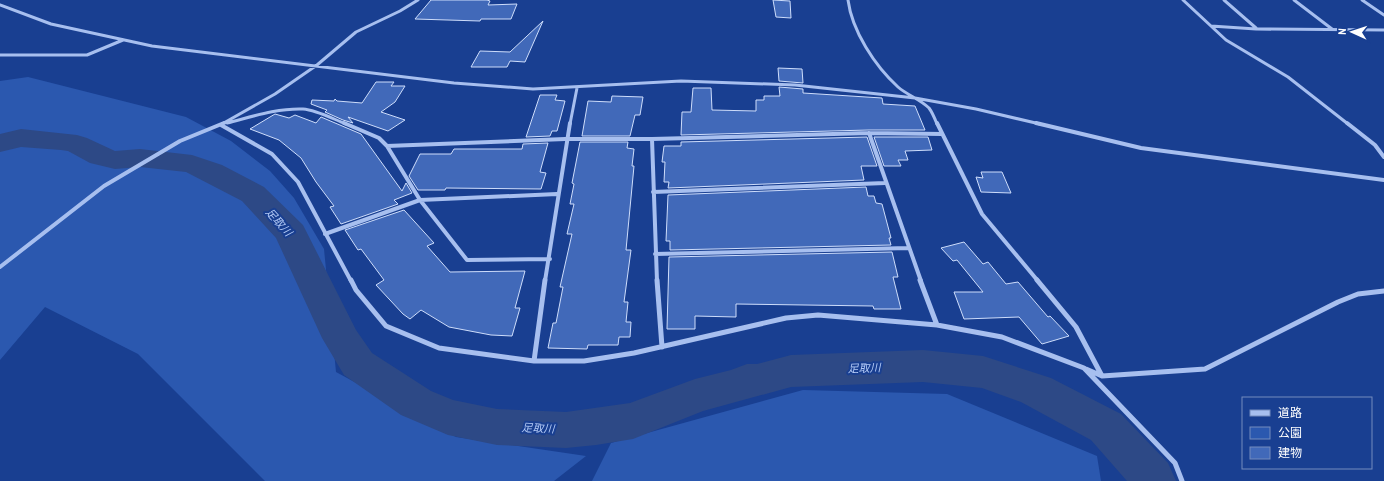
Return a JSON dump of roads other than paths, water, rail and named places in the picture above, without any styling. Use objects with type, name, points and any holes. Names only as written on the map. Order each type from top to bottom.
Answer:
[{"type":"street","points":[[0,267],[104,186],[180,142],[221,125],[275,94],[317,65],[356,32],[400,11],[418,0]]},
{"type":"street","points":[[848,0],[855,26],[871,55],[898,87],[929,108],[982,214],[1076,327],[1102,376]]},
{"type":"street","points":[[1183,0],[1226,40],[1288,77],[1375,145],[1384,157]]},
{"type":"street","points":[[1224,0],[1256,29]]},
{"type":"street","points":[[1294,0],[1332,29]]},
{"type":"street","points":[[1362,0],[1384,15]]},
{"type":"street","points":[[0,5],[58,26],[152,46],[317,65],[454,83],[533,88],[577,88],[681,82],[795,85],[915,98],[976,109],[1141,148],[1384,180]]},
{"type":"street","points":[[1210,26],[1256,29],[1384,30]]},
{"type":"street","points":[[0,55],[87,55],[123,40]]},
{"type":"street","points":[[534,361],[550,259],[565,139],[577,88]]},
{"type":"street","points":[[221,125],[269,112],[302,109],[322,114],[379,138],[387,146],[420,200],[467,260],[550,259]]},
{"type":"street","points":[[221,125],[272,154],[298,182],[356,290],[386,326],[439,348],[534,361],[584,361],[634,354],[786,318],[818,315],[937,325],[1002,337],[1102,376],[1205,369],[1338,302],[1358,294],[1384,290]]},
{"type":"street","points":[[387,146],[565,139],[652,139],[869,133],[942,134]]},
{"type":"street","points":[[869,133],[908,248],[937,325]]},
{"type":"street","points":[[652,139],[655,254],[662,347]]},
{"type":"street","points":[[653,192],[885,183]]},
{"type":"street","points":[[325,234],[420,200],[557,194]]},
{"type":"street","points":[[655,254],[908,248]]},
{"type":"street","points":[[1084,368],[1175,464],[1182,481]]},
{"type":"waterway","name":"足取川","points":[[0,143],[21,138],[61,141],[77,144],[101,157],[115,160],[140,158],[192,164],[211,172],[253,194],[291,233],[341,338],[358,364],[416,403],[448,417],[497,427],[566,430],[596,427],[633,421],[695,396],[744,383],[747,380],[757,380],[791,371],[923,366],[983,372],[1036,390],[1106,427],[1152,477],[1153,481]]}]
